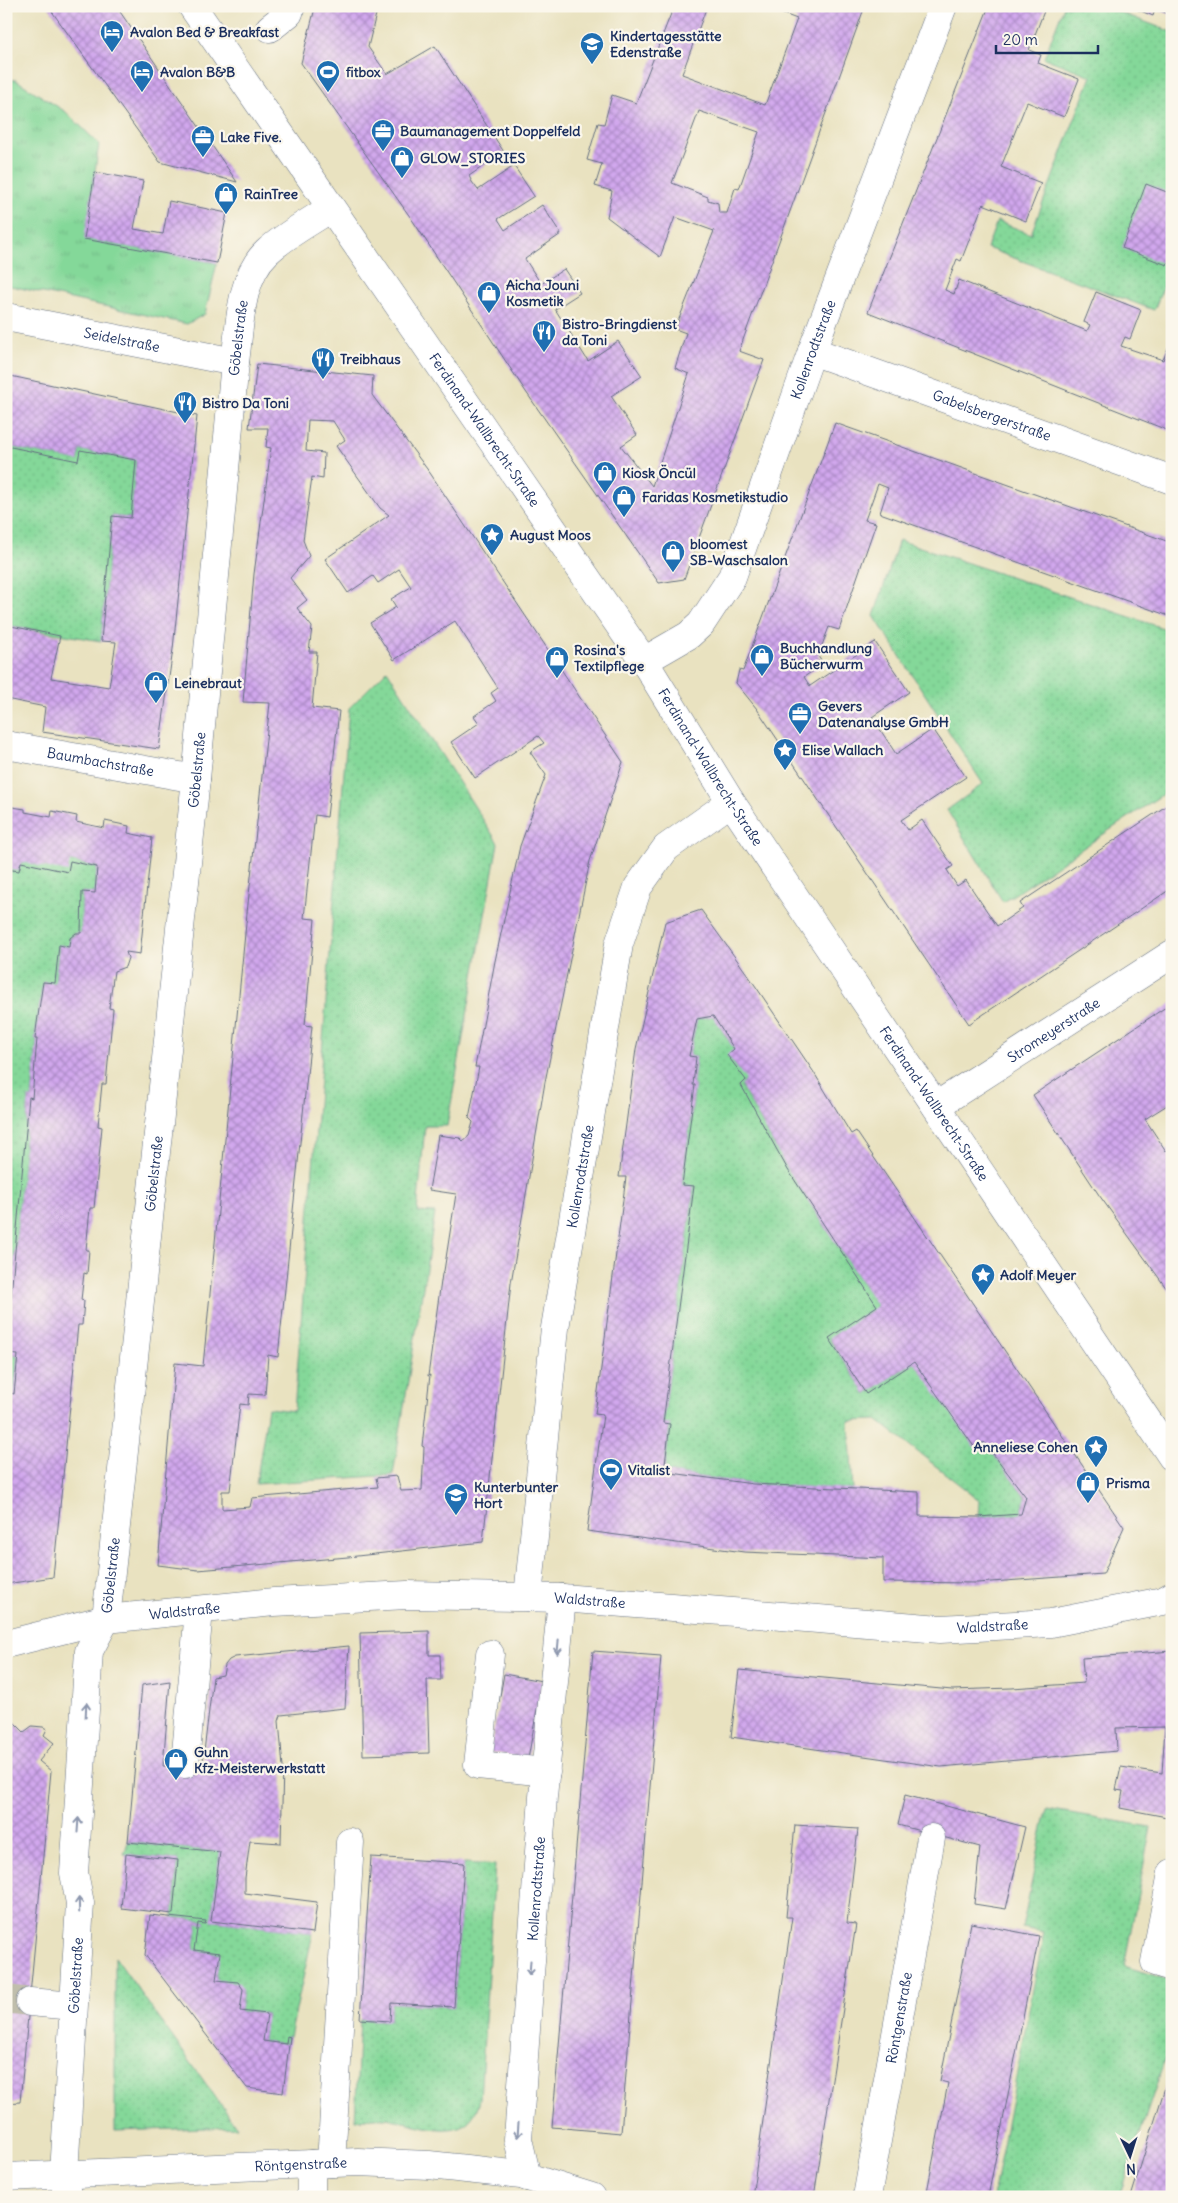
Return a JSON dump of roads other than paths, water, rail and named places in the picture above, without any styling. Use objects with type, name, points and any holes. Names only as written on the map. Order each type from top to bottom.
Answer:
[{"type":"street","name":"Ferdinand-Wallbrecht-Straße","points":[[192,6],[644,661],[731,802],[1172,1457]]},
{"type":"street","points":[[270,28],[289,13],[291,6]]},
{"type":"street","name":"Kollenrodtstraße","points":[[644,661],[689,635],[701,624],[732,577],[812,351],[943,6]]},
{"type":"street","name":"Göbelstraße","points":[[65,2186],[73,2006],[80,1902],[74,1873],[89,1651],[106,1619],[196,779],[235,362],[250,276],[266,253],[331,208]]},
{"type":"street","name":"Seidelstraße","points":[[6,317],[235,362]]},
{"type":"street","name":"Gabelsbergerstraße","points":[[812,351],[1172,480]]},
{"type":"street","name":"Baumbachstraße","points":[[6,745],[196,779]]},
{"type":"street","name":"Kollenrodtstraße","points":[[528,1597],[555,1328],[619,944],[638,887],[666,848],[731,802]]},
{"type":"street","name":"Stromeyerstraße","points":[[936,1106],[1172,954]]},
{"type":"street","name":"Waldstraße","points":[[6,1644],[106,1619],[274,1602],[407,1595],[562,1598],[940,1628],[1051,1623],[1163,1601],[1172,1596]]},
{"type":"street","name":"Kollenrodtstraße","points":[[528,2177],[518,2139],[546,1772],[562,1598]]},
{"type":"street","points":[[185,1764],[199,1610]]},
{"type":"street","points":[[490,1654],[478,1765],[546,1772]]},
{"type":"street","name":"Röntgenstraße","points":[[867,2197],[931,1838]]},
{"type":"street","points":[[311,2197],[321,2163],[350,1842]]},
{"type":"street","points":[[1172,1873],[1155,1962],[1172,1968]]},
{"type":"street","points":[[30,2002],[73,2006]]},
{"type":"street","name":"Röntgenstraße","points":[[6,2177],[65,2186],[321,2163],[358,2162],[429,2165],[528,2177],[592,2197]]},
{"type":"tunnel","points":[[6,1999],[30,2002]]},
{"type":"place","name":"Avalon Bed & Breakfast","points":[[112,53]]},
{"type":"place","name":"Kindertagesstätte Edenstraße","points":[[592,65]]},
{"type":"place","name":"Avalon B&B","points":[[142,93]]},
{"type":"place","name":"fitbox","points":[[328,93]]},
{"type":"place","name":"Baumanagement Doppelfeld","points":[[383,152]]},
{"type":"place","name":"Lake Five.","points":[[203,158]]},
{"type":"place","name":"GLOW_STORIES","points":[[402,179]]},
{"type":"place","name":"RainTree","points":[[226,215]]},
{"type":"place","name":"Aicha Jouni Kosmetik","points":[[489,314]]},
{"type":"place","name":"Bistro-Bringdienst da Toni","points":[[544,353]]},
{"type":"place","name":"Treibhaus","points":[[323,380]]},
{"type":"place","name":"Bistro Da Toni","points":[[185,424]]},
{"type":"place","name":"Kiosk Öncül","points":[[605,494]]},
{"type":"place","name":"Faridas Kosmetikstudio","points":[[624,518]]},
{"type":"place","name":"August Moos","points":[[492,556]]},
{"type":"place","name":"bloomest SB-Waschsalon","points":[[673,573]]},
{"type":"place","name":"Buchhandlung Bücherwurm","points":[[762,677]]},
{"type":"place","name":"Rosina's Textilpflege","points":[[557,679]]},
{"type":"place","name":"Leinebraut","points":[[156,704]]},
{"type":"place","name":"Gevers Datenanalyse GmbH","points":[[800,735]]},
{"type":"place","name":"Elise Wallach","points":[[785,771]]},
{"type":"place","name":"Adolf Meyer","points":[[983,1296]]},
{"type":"place","name":"Anneliese Cohen","points":[[1096,1468]]},
{"type":"place","name":"Vitalist","points":[[611,1491]]},
{"type":"place","name":"Prisma","points":[[1088,1504]]},
{"type":"place","name":"Kunterbunter Hort","points":[[456,1516]]},
{"type":"place","name":"Guhn Kfz-Meisterwerkstatt","points":[[176,1781]]}]
